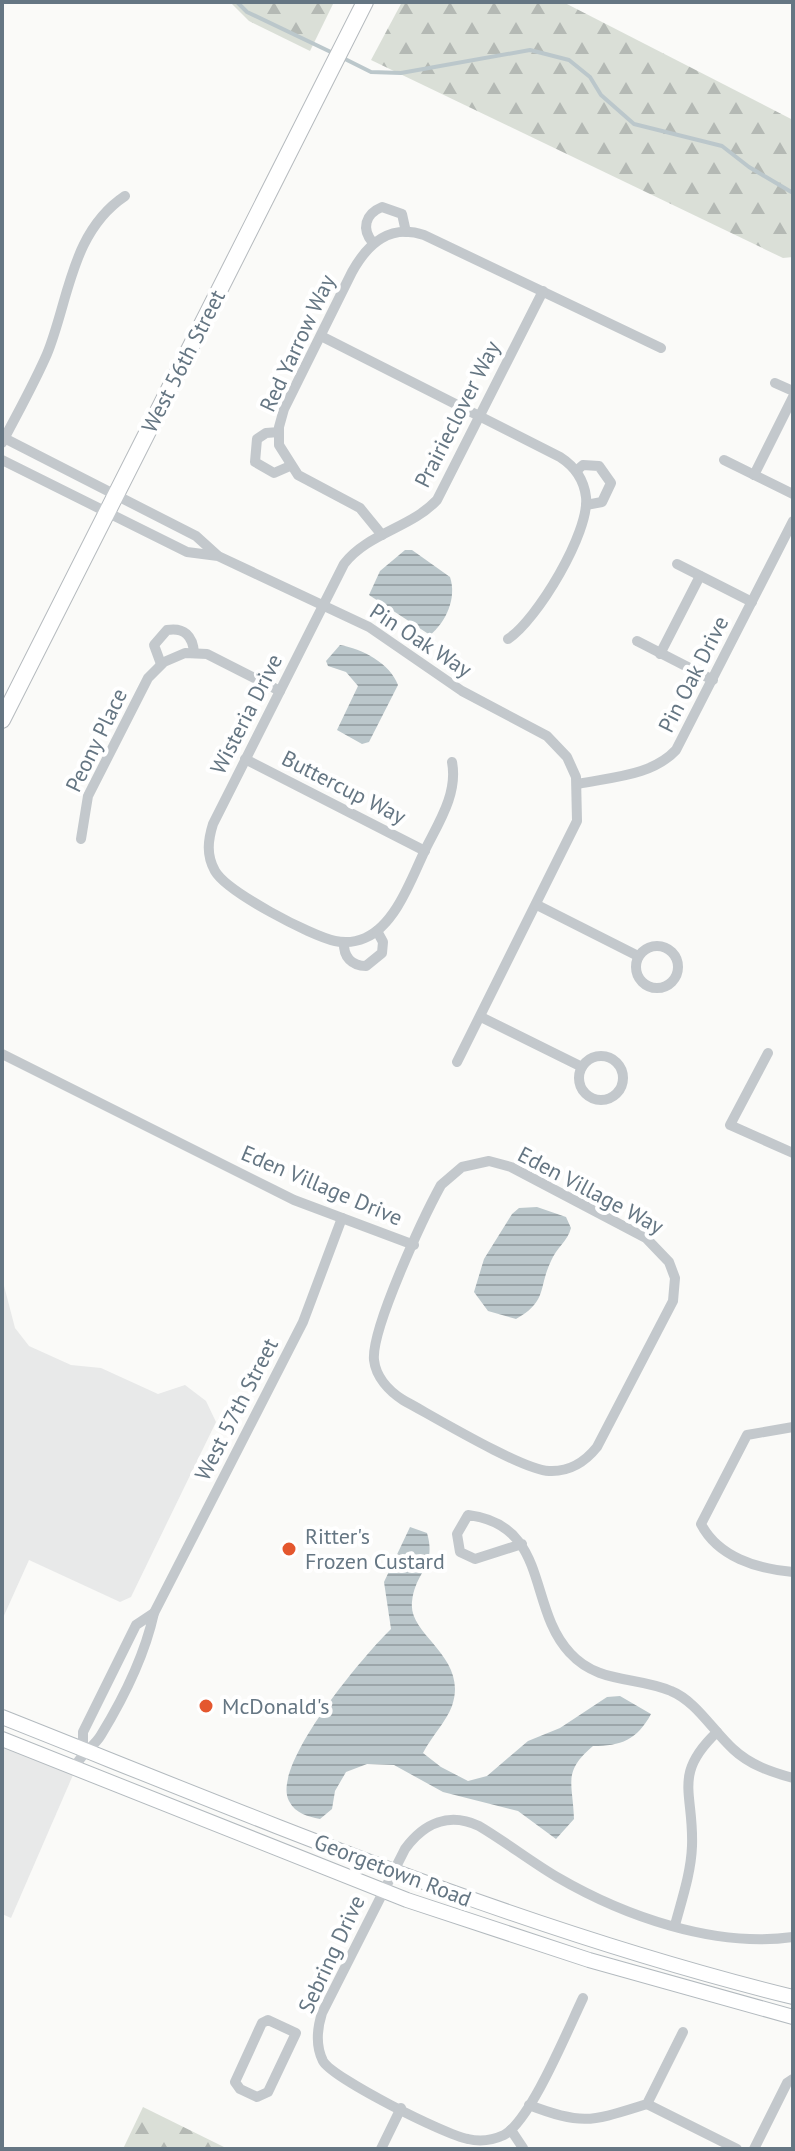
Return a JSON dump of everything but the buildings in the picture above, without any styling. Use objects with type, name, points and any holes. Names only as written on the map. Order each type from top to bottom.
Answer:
[{"type":"main road","name":"West 56th Street","points":[[2,720],[365,2]]},
{"type":"main road","name":"Georgetown Road","points":[[2,1717],[393,1872],[589,1940],[793,1997]]},
{"type":"main road","name":"Georgetown Road","points":[[2,1739],[383,1891],[589,1960],[793,2017]]},
{"type":"street","points":[[3,439],[47,354],[71,273],[102,217],[125,196]]},
{"type":"street","points":[[406,232],[402,214],[382,207],[371,214],[367,222],[366,232],[373,243],[387,235],[406,232],[426,236],[661,348]]},
{"type":"street","name":"Red Yarrow Way","points":[[373,243],[352,272],[284,409],[279,445],[290,466],[304,479],[365,512],[382,535]]},
{"type":"street","name":"Prairieclover Way","points":[[324,604],[348,559],[363,545],[425,511],[437,500],[543,291]]},
{"type":"street","points":[[321,336],[560,457],[576,471],[584,486],[586,505],[581,528],[537,612],[508,639]]},
{"type":"street","points":[[754,475],[793,394],[775,383]]},
{"type":"street","name":"Red Yarrow Way","points":[[279,432],[266,433],[257,439],[255,462],[274,473],[290,466]]},
{"type":"street","name":"Pin Oak Way","points":[[3,439],[117,493],[196,536],[218,556]]},
{"type":"street","name":"Pin Oak Way","points":[[2,460],[187,552],[218,556],[324,604],[381,634],[462,691],[547,736],[567,757],[578,784]]},
{"type":"street","points":[[724,460],[793,494]]},
{"type":"street","points":[[576,471],[591,464],[605,470],[611,483],[609,494],[597,504],[586,505]]},
{"type":"street","name":"Pin Oak Drive","points":[[578,784],[645,770],[667,759],[681,742],[793,521]]},
{"type":"street","points":[[677,564],[752,602]]},
{"type":"street","points":[[660,654],[700,576]]},
{"type":"street","name":"Wisteria Drive","points":[[324,604],[213,824],[208,844],[215,871],[233,891],[322,937],[344,942]]},
{"type":"street","name":"Peony Place","points":[[81,839],[88,796],[148,678],[161,664],[154,645],[167,630],[185,632],[193,643],[194,653],[218,658],[280,691]]},
{"type":"street","points":[[637,641],[713,680]]},
{"type":"street","points":[[161,664],[179,655],[194,653]]},
{"type":"street","name":"Buttercup Way","points":[[245,759],[425,851]]},
{"type":"street","points":[[377,931],[384,945],[380,957],[364,966],[351,962],[345,953],[344,942],[361,940],[387,922],[425,851],[451,792],[452,762]]},
{"type":"street","points":[[457,1062],[577,821],[578,784]]},
{"type":"street","points":[[537,905],[638,956]]},
{"type":"street","points":[[651,947],[669,950],[677,963],[675,979],[662,988],[646,985],[636,972],[638,956],[651,947]]},
{"type":"street","points":[[481,1017],[582,1067]]},
{"type":"street","points":[[768,1053],[730,1125],[793,1153]]},
{"type":"street","name":"Eden Village Drive","points":[[2,1054],[294,1200],[414,1245],[374,1348],[380,1376],[403,1400],[527,1465],[560,1470],[581,1462],[597,1447],[637,1372]]},
{"type":"street","points":[[594,1057],[610,1058],[621,1070],[622,1083],[613,1096],[592,1098],[581,1086],[582,1067],[594,1057]]},
{"type":"street","name":"Eden Village Way","points":[[414,1245],[444,1180],[462,1167],[489,1161],[511,1167],[646,1238],[669,1262],[675,1278],[674,1295],[637,1372]]},
{"type":"street","name":"West 57th Street","points":[[74,1768],[83,1750],[99,1738],[149,1637],[154,1613],[303,1322],[342,1218]]},
{"type":"street","points":[[793,1427],[747,1435],[701,1524],[711,1543],[759,1567],[793,1572]]},
{"type":"street","points":[[522,1544],[495,1556],[475,1559],[460,1552],[457,1534],[468,1515],[486,1518],[522,1544],[555,1632],[571,1655],[604,1676],[675,1693],[750,1762],[793,1778]]},
{"type":"street","name":"West 57th Street","points":[[83,1750],[83,1732],[136,1625],[154,1613]]},
{"type":"street","points":[[675,1925],[691,1862],[689,1768],[697,1751],[717,1732]]},
{"type":"street","name":"Sebring Drive","points":[[511,2130],[493,2139],[466,2139],[334,2074],[321,2057],[317,2034],[322,2013],[393,1872],[420,1831],[446,1820],[469,1821],[589,1894],[675,1925],[742,1939],[793,1937]]},
{"type":"street","points":[[524,2149],[511,2130],[520,2122],[583,1998]]},
{"type":"street","name":"Sebring Drive","points":[[296,2033],[265,2095],[257,2097],[237,2086],[236,2078],[262,2023],[272,2021],[296,2033],[317,2034]]},
{"type":"street","points":[[647,2104],[683,2032]]},
{"type":"street","points":[[754,2149],[787,2083],[793,2079]]},
{"type":"street","points":[[529,2105],[568,2119],[584,2121],[647,2104],[737,2149]]},
{"type":"street","points":[[381,2149],[401,2108]]},
{"type":"shaded area","points":[[405,550],[412,550],[450,577],[452,593],[449,609],[430,635],[369,595],[380,571]]},
{"type":"shaded area","points":[[340,645],[374,658],[389,670],[398,685],[369,742],[362,744],[337,730],[358,686],[346,672],[328,666],[326,661]]},
{"type":"shaded area","points":[[537,1207],[566,1217],[571,1228],[553,1256],[538,1300],[516,1319],[488,1311],[474,1292],[484,1259],[512,1214],[519,1208]]},
{"type":"shaded area","points":[[2,1278],[15,1328],[29,1346],[71,1365],[101,1368],[158,1394],[185,1385],[206,1401],[216,1422],[131,1597],[120,1602],[29,1560],[2,1620]]},
{"type":"shaded area","points":[[410,1527],[427,1533],[429,1544],[427,1562],[414,1592],[413,1614],[446,1660],[455,1689],[449,1712],[423,1753],[441,1767],[468,1781],[487,1776],[528,1741],[560,1728],[607,1697],[620,1696],[651,1714],[634,1736],[612,1745],[593,1746],[583,1755],[573,1771],[574,1819],[556,1839],[518,1811],[443,1792],[394,1765],[367,1764],[346,1772],[335,1791],[332,1809],[320,1819],[298,1812],[289,1801],[287,1785],[293,1763],[306,1738],[342,1685],[391,1629],[384,1582]]},
{"type":"shaded area","points":[[2,1747],[73,1775],[11,1918],[2,1914]]},
{"type":"green space","points":[[230,2],[334,2],[310,51],[249,21]]},
{"type":"green space","points":[[402,2],[563,2],[793,120],[793,257],[783,258],[371,60]]},
{"type":"green space","points":[[143,2107],[228,2149],[123,2149]]},
{"type":"waterway","points":[[237,2],[247,12],[335,54]]},
{"type":"waterway","points":[[343,58],[371,72],[401,73],[530,50],[569,60],[590,77],[601,95],[634,124],[722,146],[749,167],[793,193]]},
{"type":"place","name":"Ritter's Frozen Custard","points":[[289,1549]]},
{"type":"place","name":"McDonald's","points":[[206,1706]]}]
